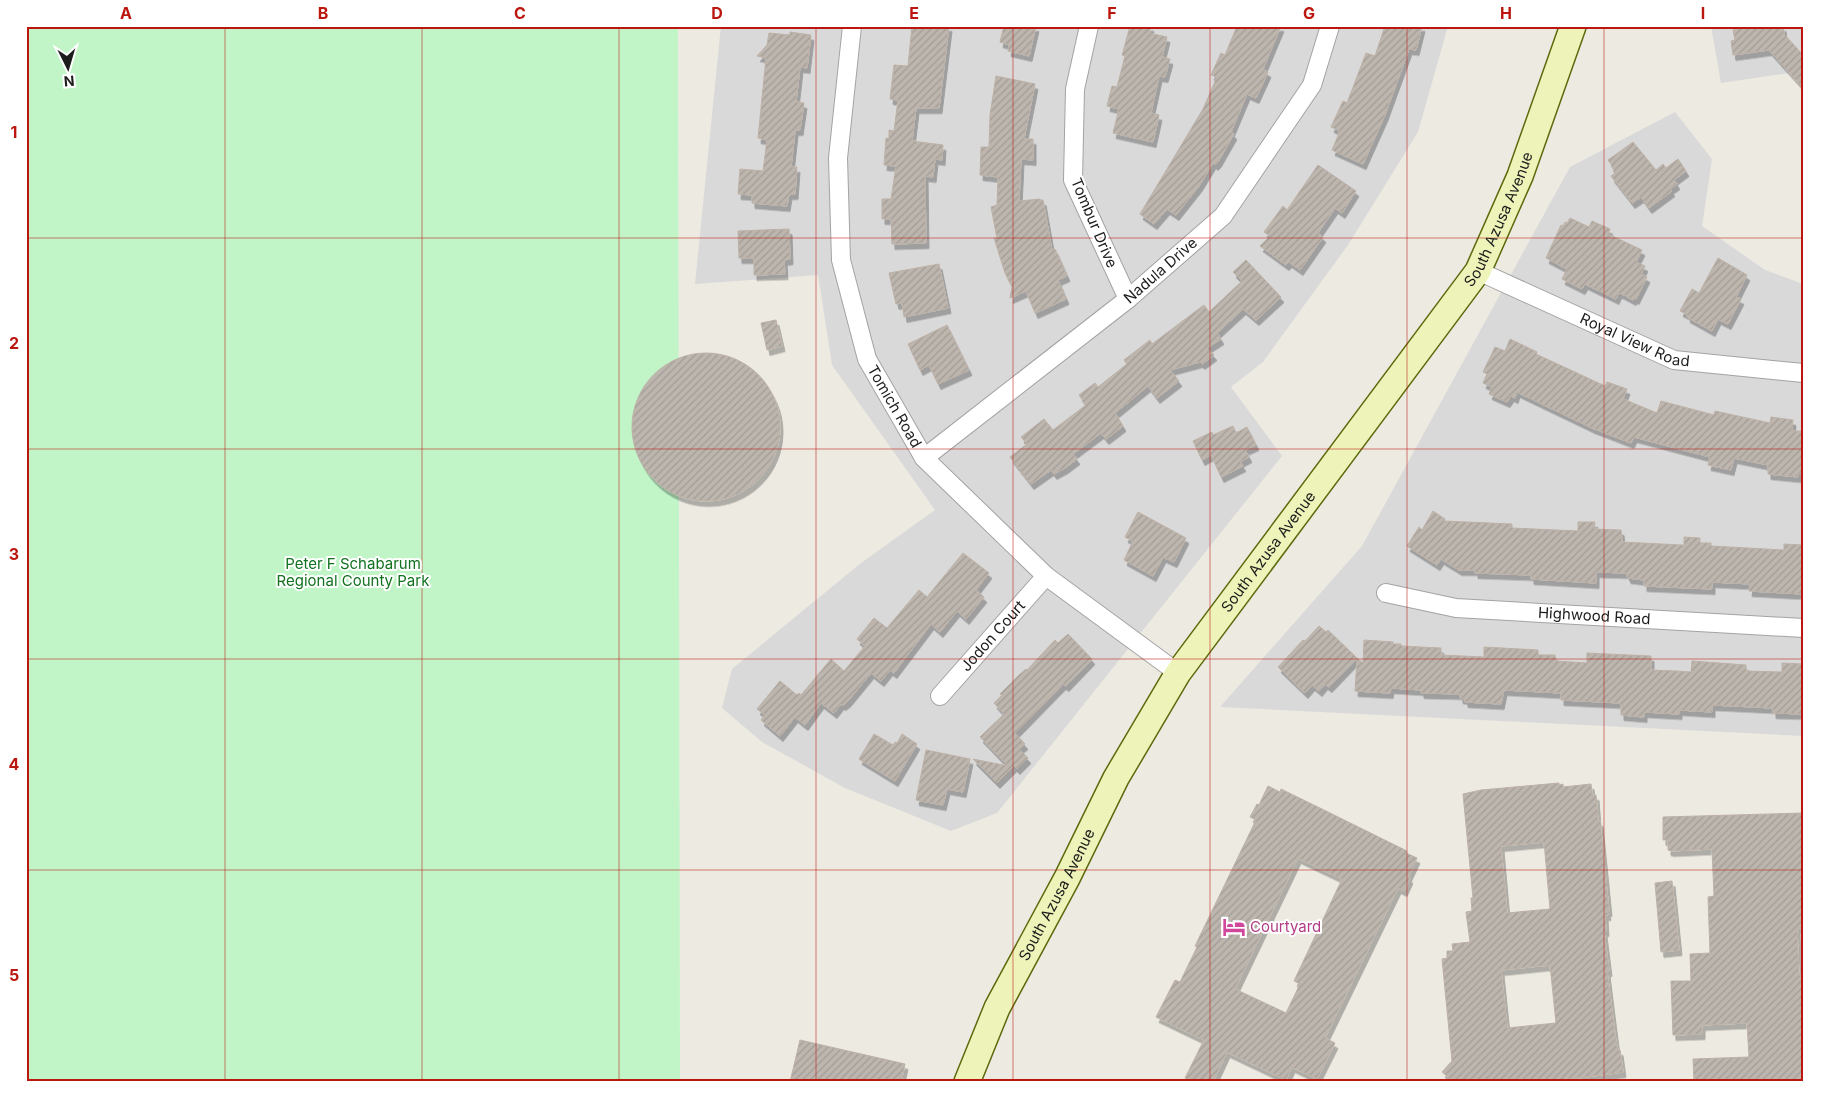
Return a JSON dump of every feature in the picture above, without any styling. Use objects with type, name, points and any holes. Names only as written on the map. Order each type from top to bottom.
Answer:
[{"type":"street","name":"Tomich Road","points":[[852,26],[838,158],[841,260],[867,359],[924,458],[1046,576],[1178,673]]},
{"type":"street","name":"Tombur Drive","points":[[1088,26],[1074,89],[1072,180],[1128,299]]},
{"type":"street","name":"Nadula Drive","points":[[924,458],[1128,299],[1223,216],[1312,85],[1330,26]]},
{"type":"street","name":"South Azusa Avenue","points":[[967,1082],[997,1008],[1067,878],[1116,778],[1178,673],[1478,270],[1520,176],[1573,26]]},
{"type":"street","name":"Royal View Road","points":[[1478,270],[1674,360],[1803,373]]},
{"type":"street","name":"Jodon Court","points":[[940,696],[1046,576]]},
{"type":"street","name":"Highwood Road","points":[[1386,593],[1456,608],[1803,628]]},
{"type":"shaded area","points":[[721,26],[1448,26],[1418,132],[1348,245],[1263,362],[1231,387],[1282,456],[997,813],[951,831],[845,788],[762,742],[722,708],[732,669],[861,563],[935,510],[832,365],[818,275],[695,284]]},
{"type":"shaded area","points":[[1711,26],[1803,26],[1803,71],[1721,83]]},
{"type":"shaded area","points":[[1675,112],[1712,159],[1702,226],[1765,270],[1803,284],[1803,736],[1220,707],[1362,546],[1570,167]]},
{"type":"green space","name":"Peter F Schabarum Regional County Park","points":[[26,26],[678,26],[680,1082],[26,1082]]},
{"type":"building","points":[[912,26],[949,26],[939,108],[916,108],[912,141],[943,145],[942,160],[935,159],[933,177],[925,176],[926,243],[892,244],[891,219],[882,219],[882,199],[891,199],[896,166],[884,165],[886,138],[889,139],[889,130],[894,131],[898,100],[890,99],[894,65],[908,66]]},
{"type":"building","points":[[1004,26],[1036,26],[1029,56],[1008,51],[1009,45],[1000,42]]},
{"type":"building","points":[[1130,26],[1151,26],[1149,33],[1167,37],[1162,57],[1170,59],[1165,77],[1159,76],[1151,113],[1159,115],[1153,142],[1113,133],[1119,109],[1107,106],[1112,86],[1117,87],[1125,56],[1122,55]]},
{"type":"building","points":[[1237,26],[1281,26],[1263,69],[1268,72],[1256,98],[1247,94],[1231,132],[1234,134],[1218,162],[1215,165],[1213,163],[1199,186],[1176,215],[1167,209],[1154,224],[1140,214],[1203,109],[1217,77],[1211,75],[1221,53],[1225,55]]},
{"type":"building","points":[[1385,26],[1422,26],[1416,50],[1409,49],[1385,115],[1363,164],[1332,150],[1340,131],[1331,127],[1343,101],[1347,103],[1366,53],[1375,56]]},
{"type":"building","points":[[1755,26],[1783,26],[1784,34],[1803,55],[1803,88],[1769,50],[1733,55],[1731,41],[1735,40],[1733,30]]},
{"type":"building","points":[[790,32],[811,35],[807,68],[800,67],[796,102],[804,103],[800,130],[795,130],[791,167],[797,167],[795,194],[789,194],[787,206],[752,203],[752,195],[738,194],[740,169],[763,171],[767,140],[758,138],[766,58],[757,56],[767,45],[769,33],[790,35]]},
{"type":"building","points":[[996,76],[1035,84],[1024,139],[1033,139],[1033,160],[1021,159],[1019,201],[1043,200],[1052,251],[1055,249],[1067,276],[1058,280],[1066,299],[1035,313],[1026,291],[1010,298],[1012,287],[1005,273],[994,238],[997,238],[991,207],[997,205],[998,177],[980,175],[981,147],[989,147],[990,115]]},
{"type":"building","points":[[1633,142],[1656,170],[1663,164],[1666,168],[1678,159],[1686,171],[1674,180],[1677,184],[1670,189],[1672,191],[1649,208],[1641,197],[1632,203],[1611,176],[1615,173],[1613,171],[1615,170],[1608,160]]},
{"type":"building","points":[[1318,165],[1356,191],[1342,213],[1335,208],[1318,233],[1323,237],[1300,270],[1289,262],[1286,265],[1260,246],[1270,236],[1264,232],[1283,206],[1287,210]]},
{"type":"building","points":[[1570,218],[1589,227],[1592,221],[1610,229],[1608,234],[1642,250],[1636,262],[1645,266],[1641,274],[1647,277],[1636,299],[1634,298],[1633,300],[1620,293],[1616,299],[1585,284],[1582,289],[1562,279],[1567,269],[1546,258],[1561,225],[1563,226],[1565,222],[1567,223]]},
{"type":"building","points":[[789,229],[790,259],[784,260],[785,274],[754,275],[754,258],[739,258],[738,231]]},
{"type":"building","points":[[1718,258],[1747,275],[1736,297],[1741,299],[1728,324],[1718,319],[1712,331],[1680,311],[1692,289],[1699,293]]},
{"type":"building","points":[[1246,260],[1281,297],[1256,320],[1243,309],[1217,333],[1221,339],[1207,348],[1214,355],[1202,364],[1200,362],[1170,370],[1179,381],[1157,398],[1148,386],[1115,413],[1123,426],[1106,439],[1101,433],[1073,454],[1077,459],[1065,468],[1054,474],[1051,470],[1031,484],[1010,457],[1027,444],[1021,437],[1044,419],[1053,430],[1086,405],[1079,395],[1095,383],[1098,387],[1127,364],[1124,360],[1150,340],[1152,344],[1204,305],[1209,312],[1242,281],[1233,272]]},
{"type":"building","points":[[939,264],[948,308],[904,317],[902,303],[896,304],[889,273]]},
{"type":"building","points":[[776,320],[782,346],[767,350],[761,323]]},
{"type":"building","points":[[947,325],[969,370],[938,384],[929,365],[920,370],[908,344]]},
{"type":"building","points":[[1510,339],[1537,352],[1536,354],[1605,386],[1607,382],[1627,389],[1623,399],[1657,413],[1661,401],[1714,415],[1715,411],[1770,423],[1771,417],[1793,420],[1792,431],[1803,431],[1803,474],[1798,473],[1798,477],[1768,474],[1768,465],[1734,458],[1731,470],[1708,465],[1710,457],[1634,437],[1631,443],[1592,428],[1517,392],[1515,398],[1511,396],[1507,402],[1489,394],[1492,387],[1483,383],[1487,374],[1483,372],[1495,347],[1505,351]]},
{"type":"building","points":[[706,353],[720,354],[734,359],[747,365],[758,375],[768,386],[774,399],[779,413],[779,441],[774,455],[768,468],[758,479],[747,489],[734,495],[720,500],[706,501],[692,500],[678,495],[665,489],[654,479],[644,468],[638,455],[633,441],[632,427],[633,413],[638,399],[644,386],[654,375],[665,365],[678,359],[692,354]]},
{"type":"building","points":[[1233,426],[1236,433],[1247,427],[1256,445],[1245,450],[1249,457],[1240,462],[1243,466],[1221,477],[1211,455],[1202,460],[1193,441],[1212,432],[1213,435]]},
{"type":"building","points":[[1433,511],[1445,519],[1444,521],[1512,524],[1512,528],[1578,531],[1578,522],[1595,522],[1594,529],[1621,530],[1622,542],[1684,545],[1684,537],[1700,538],[1700,543],[1711,543],[1711,546],[1784,550],[1784,544],[1803,545],[1803,594],[1749,591],[1750,584],[1712,582],[1712,589],[1644,586],[1644,580],[1628,578],[1626,573],[1596,572],[1596,583],[1531,579],[1531,575],[1475,573],[1475,570],[1459,570],[1441,559],[1437,565],[1407,546],[1419,527],[1422,530]]},
{"type":"building","points":[[1138,512],[1186,538],[1174,562],[1163,557],[1153,576],[1124,560],[1133,541],[1125,537]]},
{"type":"building","points":[[963,553],[989,573],[976,590],[984,597],[966,619],[957,611],[940,632],[931,624],[894,673],[890,670],[881,681],[871,673],[848,701],[843,705],[841,704],[834,713],[821,703],[805,725],[795,717],[780,736],[761,720],[765,715],[757,709],[780,681],[797,695],[799,693],[801,695],[831,659],[844,671],[865,646],[857,639],[874,618],[887,628],[919,590],[927,597]]},
{"type":"building","points":[[1319,626],[1326,632],[1328,630],[1357,658],[1329,687],[1325,684],[1319,691],[1312,685],[1305,693],[1278,667]]},
{"type":"building","points":[[1068,634],[1092,659],[1066,686],[1063,684],[1015,733],[1025,744],[1019,749],[1028,758],[1017,769],[1014,766],[997,783],[973,759],[1008,766],[980,737],[1004,714],[994,703],[1002,695],[1000,694],[1019,675],[1027,670],[1055,640],[1058,643]]},
{"type":"building","points":[[1364,640],[1393,642],[1393,644],[1401,644],[1401,646],[1441,648],[1441,655],[1484,657],[1484,647],[1538,650],[1538,655],[1555,655],[1556,661],[1587,663],[1587,653],[1651,656],[1651,670],[1691,672],[1692,661],[1746,665],[1746,671],[1782,672],[1782,663],[1803,664],[1803,714],[1773,713],[1773,708],[1712,705],[1712,712],[1679,710],[1679,714],[1644,712],[1644,717],[1621,715],[1620,703],[1561,700],[1561,693],[1504,690],[1501,704],[1465,702],[1465,699],[1460,698],[1460,694],[1421,693],[1421,690],[1391,688],[1390,693],[1355,691],[1357,658],[1363,663]]},
{"type":"building","points":[[874,734],[893,745],[895,742],[897,743],[902,734],[917,744],[895,781],[859,759]]},
{"type":"building","points":[[926,750],[970,759],[963,792],[947,789],[943,805],[916,800]]},
{"type":"building","points":[[1559,783],[1559,785],[1563,784],[1563,787],[1591,784],[1592,795],[1596,795],[1598,821],[1600,821],[1609,911],[1607,911],[1608,915],[1605,915],[1606,931],[1604,931],[1609,971],[1607,971],[1616,1042],[1618,1050],[1620,1050],[1623,1072],[1549,1082],[1454,1082],[1442,1072],[1452,1061],[1442,959],[1447,958],[1447,951],[1453,951],[1452,944],[1470,942],[1466,912],[1472,911],[1471,898],[1473,898],[1463,794],[1481,790]],"holes":[[[1544,842],[1550,909],[1507,913],[1501,846]],[[1550,965],[1556,1023],[1507,1028],[1501,970]]]},
{"type":"building","name":"Courtyard","points":[[1268,786],[1280,792],[1281,789],[1407,851],[1406,853],[1417,858],[1404,891],[1398,888],[1325,1038],[1335,1043],[1317,1079],[1292,1067],[1286,1080],[1227,1052],[1213,1082],[1193,1082],[1185,1078],[1204,1040],[1156,1017],[1175,980],[1180,982],[1197,947],[1195,946],[1256,820],[1250,817],[1257,804],[1259,805]],"holes":[[[1298,858],[1342,879],[1294,981],[1300,984],[1286,1013],[1235,989]]]},
{"type":"building","points":[[1803,813],[1803,928],[1797,928],[1799,975],[1803,975],[1803,1082],[1694,1082],[1693,1059],[1749,1057],[1747,1023],[1702,1025],[1702,1034],[1673,1035],[1671,981],[1691,981],[1690,954],[1710,953],[1708,897],[1714,896],[1712,849],[1668,850],[1668,840],[1663,840],[1663,817]]},
{"type":"building","points":[[1672,881],[1679,950],[1661,952],[1655,883]]},
{"type":"building","points":[[800,1040],[905,1064],[901,1082],[790,1082]]},
{"type":"place","name":"Courtyard","points":[[1234,927]]}]
